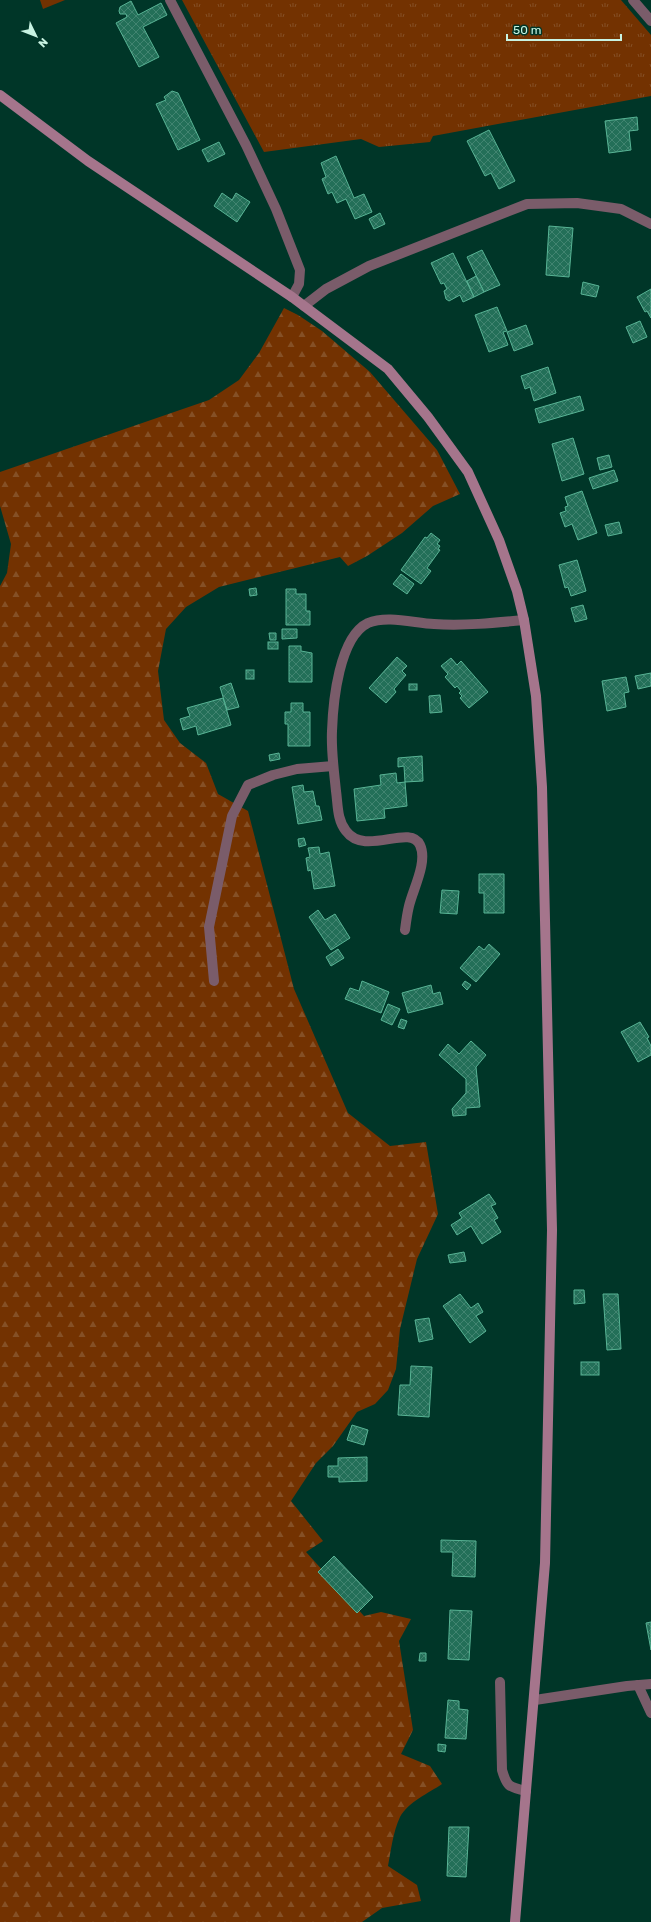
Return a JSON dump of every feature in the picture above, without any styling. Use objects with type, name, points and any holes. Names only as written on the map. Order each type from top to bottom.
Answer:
[{"type":"main road","points":[[0,95],[88,161],[292,297],[388,368],[428,417],[468,472],[490,519],[507,562],[524,620],[536,696],[542,787],[552,1230],[545,1562],[535,1700],[515,1922]]},
{"type":"street","points":[[170,0],[246,145],[276,209],[300,270],[299,284],[292,297]]},
{"type":"street","points":[[633,0],[651,21]]},
{"type":"street","points":[[304,306],[326,289],[369,266],[527,204],[577,203],[621,209],[651,224]]},
{"type":"street","points":[[405,930],[409,907],[421,869],[422,851],[420,844],[414,839],[407,837],[365,842],[355,839],[346,832],[340,822],[332,732],[338,684],[350,641],[357,631],[368,623],[386,620],[434,624],[482,624],[524,620]]},
{"type":"street","points":[[214,981],[209,927],[232,816],[248,785],[273,775],[297,769],[334,766]]},
{"type":"street","points":[[500,1682],[502,1770],[506,1782],[510,1787],[526,1791]]},
{"type":"street","points":[[535,1700],[651,1684]]},
{"type":"street","points":[[638,1685],[651,1713]]},
{"type":"green space","points":[[40,0],[65,0],[43,9]]},
{"type":"green space","points":[[182,0],[621,0],[651,35],[651,96],[433,136],[430,142],[379,147],[361,139],[264,152]]},
{"type":"green space","points":[[284,308],[298,315],[322,331],[370,372],[437,450],[460,494],[433,506],[402,533],[367,556],[348,566],[340,557],[219,587],[186,607],[166,629],[158,671],[164,720],[180,743],[206,763],[218,794],[248,811],[294,989],[348,1113],[390,1146],[426,1142],[438,1214],[417,1259],[400,1329],[396,1369],[388,1390],[375,1404],[357,1412],[333,1446],[316,1463],[291,1501],[323,1541],[306,1552],[364,1616],[381,1612],[411,1619],[399,1641],[413,1730],[401,1754],[430,1766],[442,1784],[413,1802],[408,1807],[400,1817],[391,1847],[388,1866],[417,1885],[421,1901],[382,1908],[362,1922],[0,1922],[0,586],[7,573],[11,544],[0,506],[0,472],[209,400],[239,380],[259,353]]},
{"type":"building","points":[[131,1],[138,15],[161,3],[167,15],[143,27],[159,57],[139,67],[116,23],[127,17],[126,14],[120,14],[120,7]]},
{"type":"building","points":[[172,91],[178,93],[200,140],[178,150],[156,104],[166,100],[164,97]]},
{"type":"building","points":[[637,117],[638,130],[629,131],[631,150],[609,153],[605,121]]},
{"type":"building","points":[[489,130],[515,181],[499,189],[491,173],[485,176],[467,141]]},
{"type":"building","points":[[219,142],[225,154],[208,162],[202,150]]},
{"type":"building","points":[[336,156],[354,198],[364,194],[372,212],[355,219],[346,199],[337,203],[332,192],[328,194],[322,179],[326,177],[321,163]]},
{"type":"building","points":[[222,193],[232,200],[236,193],[250,202],[237,222],[214,206]]},
{"type":"building","points":[[380,213],[385,224],[374,229],[369,219]]},
{"type":"building","points":[[549,226],[573,228],[569,277],[546,275]]},
{"type":"building","points":[[482,250],[500,285],[484,292],[467,257]]},
{"type":"building","points":[[453,253],[474,297],[463,302],[460,295],[449,301],[446,299],[444,291],[447,289],[444,283],[441,284],[431,263]]},
{"type":"building","points":[[476,276],[484,292],[474,297],[467,281]]},
{"type":"building","points":[[583,282],[599,286],[596,297],[581,294]]},
{"type":"building","points":[[651,289],[651,318],[647,311],[645,312],[637,297]]},
{"type":"building","points":[[497,307],[507,331],[503,332],[508,345],[489,352],[475,315]]},
{"type":"building","points":[[640,321],[647,337],[633,343],[626,327]]},
{"type":"building","points":[[526,325],[533,344],[514,351],[507,332]]},
{"type":"building","points":[[548,367],[556,393],[534,401],[530,387],[525,389],[521,376]]},
{"type":"building","points":[[580,396],[584,410],[539,423],[535,409]]},
{"type":"building","points":[[573,438],[584,474],[562,481],[552,444]]},
{"type":"building","points":[[609,455],[612,467],[600,470],[597,458]]},
{"type":"building","points":[[614,470],[618,481],[593,489],[589,478]]},
{"type":"building","points":[[582,491],[597,533],[578,540],[572,524],[565,527],[560,513],[566,511],[565,507],[568,506],[565,497]]},
{"type":"building","points":[[619,522],[622,533],[608,536],[605,525]]},
{"type":"building","points":[[431,533],[440,540],[437,544],[440,546],[438,549],[440,550],[427,568],[431,571],[421,584],[401,570],[425,537],[427,538]]},
{"type":"building","points":[[577,560],[586,591],[571,596],[568,587],[565,588],[559,565]]},
{"type":"building","points":[[401,574],[414,584],[407,594],[393,584]]},
{"type":"building","points":[[256,588],[257,595],[250,596],[249,589]]},
{"type":"building","points":[[286,589],[296,589],[296,594],[306,594],[306,611],[310,611],[310,625],[286,625]]},
{"type":"building","points":[[583,605],[587,619],[575,622],[571,608]]},
{"type":"building","points":[[282,629],[297,629],[297,638],[282,639]]},
{"type":"building","points":[[269,633],[276,633],[276,640],[270,640]]},
{"type":"building","points":[[268,642],[278,642],[278,649],[268,649]]},
{"type":"building","points":[[289,646],[301,646],[301,651],[312,653],[312,682],[289,682]]},
{"type":"building","points":[[397,657],[407,666],[402,671],[406,675],[394,689],[396,692],[386,703],[369,688]]},
{"type":"building","points":[[451,658],[457,665],[461,661],[488,692],[469,708],[460,698],[462,696],[459,693],[461,691],[457,686],[455,688],[445,677],[448,674],[441,666]]},
{"type":"building","points":[[246,670],[254,670],[254,679],[246,679]]},
{"type":"building","points":[[651,673],[651,686],[638,689],[635,676]]},
{"type":"building","points":[[626,677],[629,692],[624,693],[626,707],[607,711],[602,681]]},
{"type":"building","points":[[231,683],[239,707],[227,710],[220,687]]},
{"type":"building","points":[[409,684],[417,684],[417,690],[409,690]]},
{"type":"building","points":[[440,695],[442,712],[430,713],[429,696]]},
{"type":"building","points":[[223,698],[231,725],[198,735],[196,726],[183,730],[180,719],[190,716],[187,708]]},
{"type":"building","points":[[291,703],[303,703],[303,712],[310,712],[310,746],[288,746],[288,724],[285,724],[285,712],[291,712]]},
{"type":"building","points":[[279,753],[280,759],[270,761],[269,755]]},
{"type":"building","points":[[422,756],[423,781],[405,782],[404,766],[398,767],[398,758]]},
{"type":"building","points":[[396,773],[397,783],[405,782],[407,806],[384,809],[385,818],[357,821],[354,789],[381,785],[380,775]]},
{"type":"building","points":[[303,785],[304,792],[313,791],[316,806],[319,806],[322,820],[298,824],[292,787]]},
{"type":"building","points":[[304,838],[306,845],[299,847],[298,839]]},
{"type":"building","points":[[319,847],[320,854],[329,852],[335,886],[314,889],[311,870],[308,871],[306,858],[310,857],[308,848]]},
{"type":"building","points":[[479,874],[504,874],[504,913],[484,913],[484,893],[479,893]]},
{"type":"building","points":[[442,890],[459,891],[457,914],[440,913]]},
{"type":"building","points":[[318,910],[325,920],[335,914],[350,938],[331,950],[309,917]]},
{"type":"building","points":[[489,944],[500,954],[476,982],[460,968],[479,946],[484,950]]},
{"type":"building","points":[[338,949],[344,958],[331,966],[326,957]]},
{"type":"building","points":[[362,981],[389,992],[381,1013],[345,999],[350,988],[359,991]]},
{"type":"building","points":[[465,981],[471,985],[467,990],[462,985]]},
{"type":"building","points":[[431,985],[433,994],[440,992],[443,1004],[408,1013],[402,993]]},
{"type":"building","points":[[388,1004],[400,1009],[392,1025],[381,1020]]},
{"type":"building","points":[[401,1019],[407,1021],[404,1029],[398,1027]]},
{"type":"building","points":[[640,1022],[649,1037],[647,1038],[651,1046],[651,1055],[638,1062],[621,1032]]},
{"type":"building","points":[[471,1041],[486,1055],[476,1067],[480,1107],[466,1108],[466,1115],[453,1116],[452,1109],[466,1093],[466,1079],[439,1055],[448,1044],[459,1054]]},
{"type":"building","points":[[489,1194],[496,1204],[491,1206],[498,1218],[494,1220],[501,1232],[482,1244],[471,1226],[457,1235],[451,1225],[462,1218],[459,1213]]},
{"type":"building","points":[[464,1252],[466,1261],[450,1263],[448,1255]]},
{"type":"building","points":[[574,1290],[584,1290],[585,1303],[574,1304]]},
{"type":"building","points":[[460,1294],[471,1308],[478,1303],[483,1312],[476,1316],[486,1331],[470,1343],[443,1306]]},
{"type":"building","points":[[603,1294],[618,1294],[621,1349],[607,1350]]},
{"type":"building","points":[[429,1318],[433,1339],[419,1342],[415,1320]]},
{"type":"building","points":[[581,1362],[599,1362],[599,1375],[581,1375]]},
{"type":"building","points":[[411,1366],[432,1367],[429,1417],[398,1415],[400,1385],[410,1385]]},
{"type":"building","points":[[352,1425],[368,1430],[364,1445],[347,1440]]},
{"type":"building","points":[[367,1457],[367,1481],[339,1482],[339,1477],[328,1477],[328,1466],[338,1466],[338,1458]]},
{"type":"building","points":[[441,1540],[476,1541],[475,1577],[452,1576],[453,1552],[441,1552]]},
{"type":"building","points":[[334,1556],[373,1597],[357,1613],[318,1572]]},
{"type":"building","points":[[450,1610],[472,1611],[469,1660],[448,1659]]},
{"type":"building","points":[[651,1622],[651,1650],[646,1623]]},
{"type":"building","points":[[420,1653],[426,1653],[426,1661],[419,1661]]},
{"type":"building","points":[[448,1700],[459,1701],[459,1709],[468,1710],[466,1739],[445,1738]]},
{"type":"building","points":[[438,1744],[446,1745],[445,1752],[438,1751]]},
{"type":"building","points":[[449,1827],[469,1827],[466,1877],[447,1876]]}]
